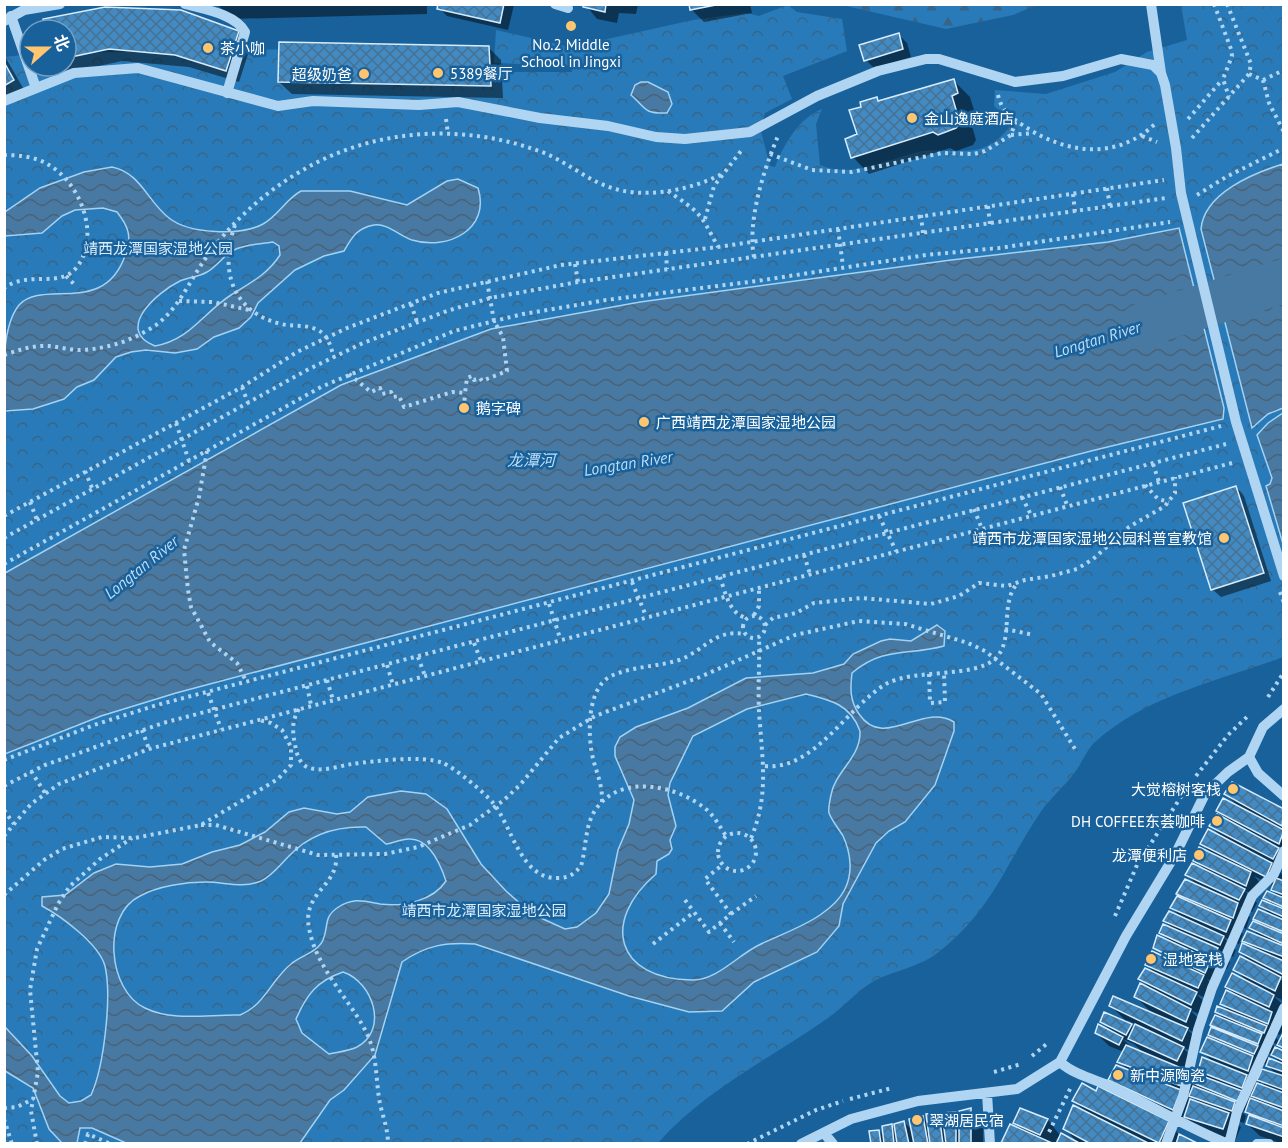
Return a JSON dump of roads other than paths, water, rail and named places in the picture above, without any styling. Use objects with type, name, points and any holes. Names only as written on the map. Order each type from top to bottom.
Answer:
[{"type":"street","points":[[36,88],[8,19],[24,10],[60,4]]},
{"type":"street","points":[[185,4],[227,17],[241,25],[245,32],[227,93]]},
{"type":"street","points":[[555,4],[568,8]]},
{"type":"street","points":[[1151,4],[1161,73],[1176,148],[1182,198],[1192,231],[1241,440],[1284,576]]},
{"type":"street","points":[[4,101],[74,73],[138,68],[180,77],[227,93],[278,106],[313,100],[419,105],[469,103],[522,115],[672,138],[750,132],[817,96],[878,71],[926,59],[939,59],[1002,80],[1015,82],[1063,76],[1121,59],[1153,65],[1161,73]]},
{"type":"street","points":[[801,1143],[850,1119],[918,1101],[1017,1089],[1060,1062],[1136,917],[1176,855],[1205,794],[1228,772],[1249,757],[1263,727],[1284,709]]},
{"type":"street","points":[[1249,757],[1258,773],[1284,796]]},
{"type":"street","points":[[1166,1143],[1189,1076],[1198,1030],[1212,988],[1252,896],[1274,874],[1282,858]]},
{"type":"street","points":[[1060,1062],[1071,1071],[1228,1143],[1237,1112],[1284,1008]]},
{"type":"street","points":[[987,1093],[990,1143]]},
{"type":"street","points":[[824,1133],[833,1143]]},
{"type":"street","points":[[1257,1143],[1269,1143]]},
{"type":"water","points":[[648,82],[668,92],[672,104],[667,113],[649,111],[631,95],[635,85]]},
{"type":"water","points":[[1283,164],[1283,408],[1268,414],[1252,428],[1201,229],[1204,216],[1211,205],[1232,186]]},
{"type":"water","points":[[112,167],[122,170],[137,181],[169,218],[189,227],[215,232],[242,230],[263,224],[301,191],[350,191],[407,205],[447,181],[458,179],[478,188],[480,202],[478,215],[463,234],[439,242],[426,243],[412,240],[379,225],[363,228],[353,237],[344,251],[324,256],[295,270],[258,303],[251,317],[239,328],[214,337],[197,349],[175,353],[146,350],[116,357],[94,380],[77,387],[64,399],[33,409],[5,411],[4,355],[9,327],[19,305],[30,298],[90,291],[104,285],[116,273],[128,247],[129,236],[124,222],[117,212],[103,208],[75,210],[62,216],[42,233],[5,236],[5,212],[40,188],[84,172]],"holes":[[[273,242],[279,246],[280,255],[270,268],[221,302],[187,332],[167,343],[155,346],[143,339],[138,331],[139,321],[151,302],[171,286],[207,272],[240,247]]]},
{"type":"water","name":"龙潭河","points":[[1179,228],[1224,408],[1223,419],[1091,451],[176,693],[101,716],[5,754],[5,573],[341,385],[491,329],[640,302],[951,260],[1108,242]]},
{"type":"water","points":[[1283,413],[1283,544],[1266,486],[1270,484],[1272,478],[1257,435],[1268,423]]},
{"type":"water","points":[[937,625],[945,631],[944,646],[886,655],[864,664],[852,673],[851,695],[859,714],[869,724],[880,728],[892,728],[929,718],[942,717],[954,722],[954,731],[935,785],[905,822],[889,831],[876,843],[843,904],[839,926],[817,952],[754,982],[722,1011],[689,1012],[629,996],[475,944],[446,944],[428,948],[402,962],[375,1055],[344,1090],[330,1100],[300,1143],[126,1143],[92,1128],[80,1128],[77,1143],[62,1143],[49,1129],[33,1088],[5,1071],[5,1027],[32,1056],[60,1096],[69,1103],[81,1101],[91,1095],[100,1067],[106,1031],[108,995],[105,966],[87,940],[59,916],[42,906],[42,897],[65,895],[94,873],[116,864],[150,867],[182,864],[212,852],[240,845],[265,832],[289,812],[304,808],[337,814],[350,812],[368,797],[401,791],[426,794],[447,809],[481,864],[532,914],[565,929],[577,927],[596,913],[609,894],[618,850],[629,824],[634,800],[615,756],[615,747],[620,737],[636,727],[688,708],[746,678],[813,673],[844,664],[853,654],[881,641],[890,639],[911,641]],"holes":[[[806,694],[832,701],[846,709],[860,731],[856,749],[833,786],[829,806],[829,813],[848,849],[850,870],[848,883],[843,893],[831,907],[813,920],[751,949],[710,976],[692,980],[666,977],[646,970],[632,958],[624,944],[623,928],[628,910],[639,892],[656,874],[657,861],[669,854],[672,849],[670,840],[676,826],[668,795],[670,783],[693,736],[747,709]],[[366,827],[386,844],[407,839],[423,843],[434,854],[446,881],[433,893],[417,901],[389,905],[353,901],[337,908],[328,919],[321,944],[284,970],[262,999],[249,1011],[240,1015],[167,1015],[145,1008],[133,999],[123,986],[114,953],[115,935],[119,919],[128,906],[140,896],[172,885],[206,882],[247,885],[261,881],[305,842],[323,833]],[[343,972],[354,977],[369,996],[375,1018],[373,1030],[357,1047],[329,1054],[302,1033],[296,1019],[304,1002],[314,990]]]},
{"type":"waterway","name":"Longtan River","points":[[1142,325],[1284,281]]},
{"type":"place","name":"No.2 Middle School in Jingxi","points":[[571,26]]},
{"type":"place","name":"茶小咖","points":[[208,48]]},
{"type":"place","name":"5389餐厅","points":[[438,73]]},
{"type":"place","name":"超级奶爸","points":[[364,74]]},
{"type":"place","name":"金山逸庭酒店","points":[[912,118]]},
{"type":"place","name":"鹅字碑","points":[[464,408]]},
{"type":"place","name":"广西靖西龙潭国家湿地公园","points":[[644,422]]},
{"type":"place","name":"靖西市龙潭国家湿地公园科普宣教馆","points":[[1224,538]]},
{"type":"place","name":"大觉榕树客栈","points":[[1233,789]]},
{"type":"place","name":"DH COFFEE东荟咖啡","points":[[1217,821]]},
{"type":"place","name":"龙潭便利店","points":[[1199,855]]},
{"type":"place","name":"湿地客栈","points":[[1151,959]]},
{"type":"place","name":"新中源陶瓷","points":[[1118,1075]]},
{"type":"place","name":"翠湖居民宿","points":[[917,1120]]},
{"type":"park label","name":"靖西龙潭国家湿地公园","points":[[158,248]]},
{"type":"park label","name":"靖西市龙潭国家湿地公园","points":[[484,910]]}]
